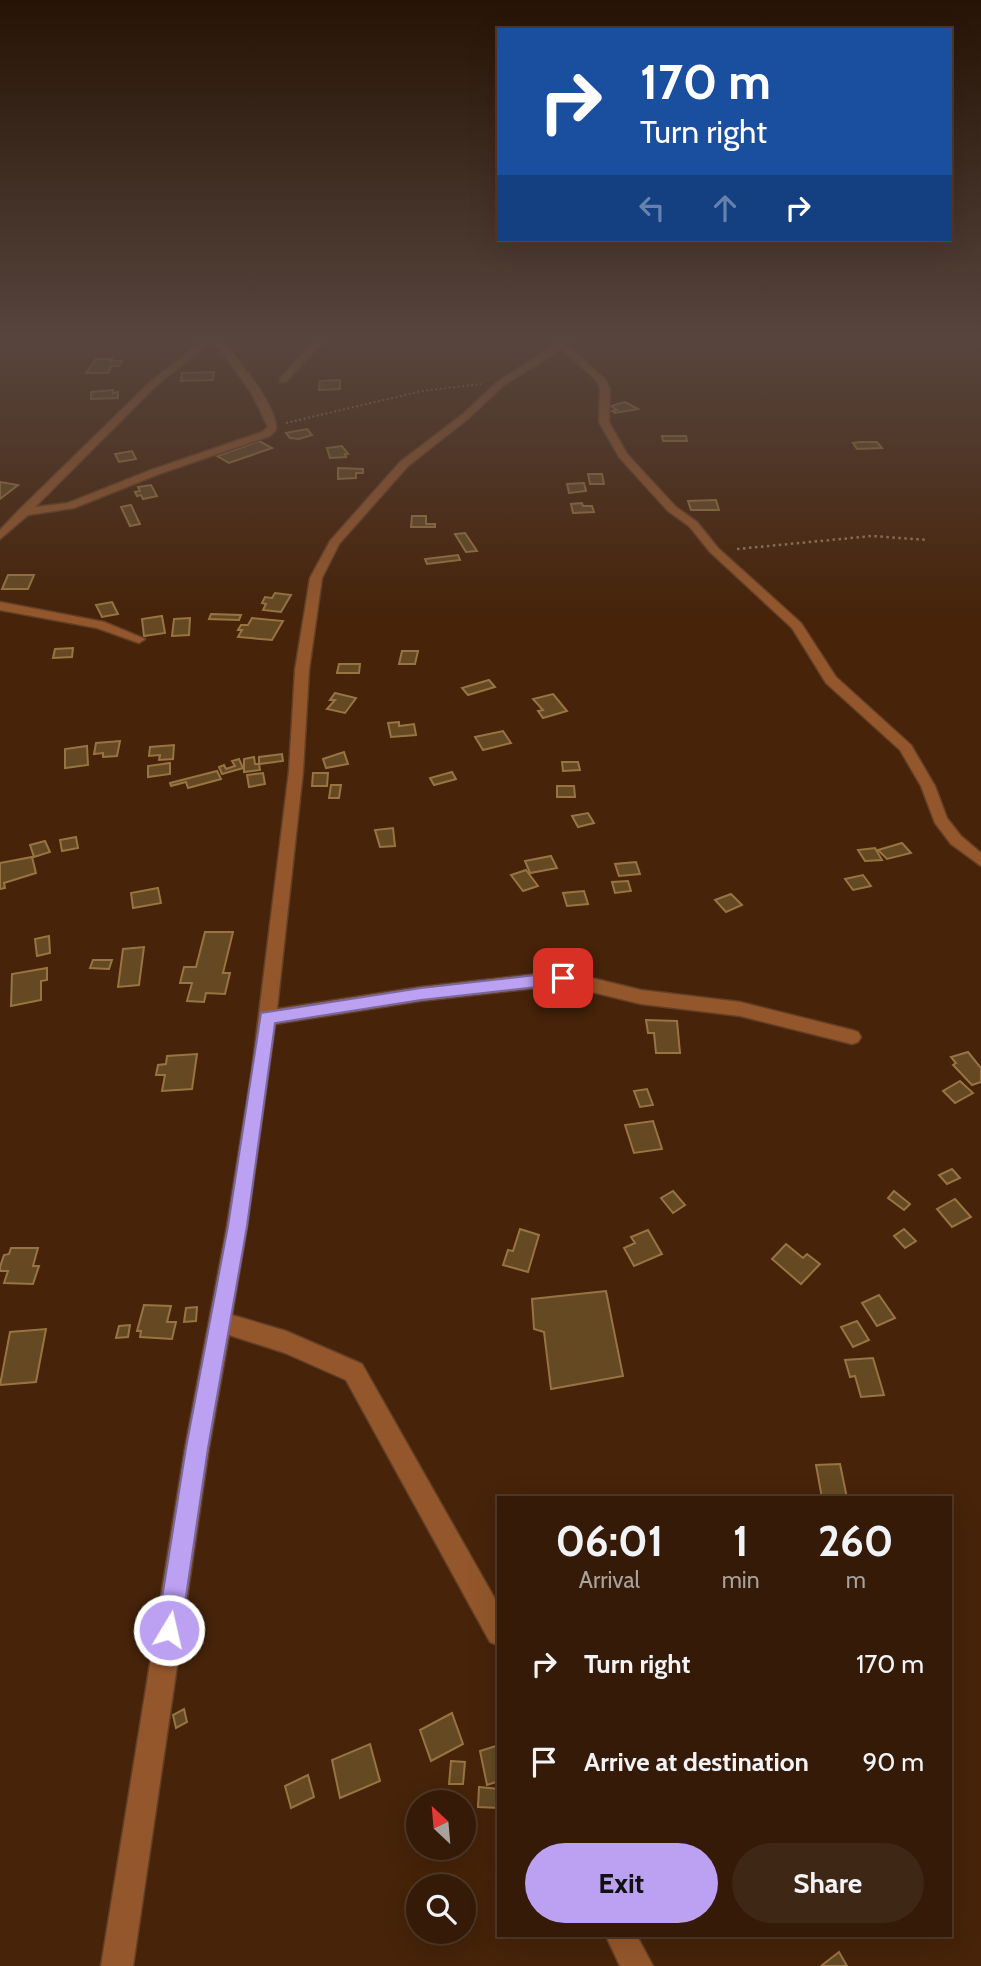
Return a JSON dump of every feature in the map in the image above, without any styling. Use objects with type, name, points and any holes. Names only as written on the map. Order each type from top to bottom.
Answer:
[{"type":"street","points":[[0,536],[102,434]]},
{"type":"street","points":[[0,523],[19,516],[70,506],[155,472],[266,434]]},
{"type":"street","points":[[117,1966],[197,1448],[237,1226],[267,1018],[296,771],[302,670],[316,578],[334,544],[395,472],[443,434]]},
{"type":"street","points":[[611,434],[623,456],[674,510],[693,524],[714,550],[797,626],[831,680],[906,748],[928,786],[940,819],[956,839],[981,861]]},
{"type":"street","points":[[0,606],[100,625],[139,639]]},
{"type":"street","points":[[267,1018],[421,994],[563,978],[641,998],[740,1009],[852,1037]]},
{"type":"street","points":[[220,1322],[316,1353],[354,1372],[497,1629]]},
{"type":"street","points":[[622,1937],[636,1966]]},
{"type":"path","points":[[714,550],[872,536],[928,540]]},
{"type":"building","points":[[287,434],[312,435],[299,439],[290,438]]},
{"type":"building","points":[[662,436],[686,436],[687,441],[663,441]]},
{"type":"building","points":[[259,441],[272,448],[229,463],[217,456]]},
{"type":"building","points":[[877,442],[882,448],[857,449],[853,443]]},
{"type":"building","points":[[342,446],[348,454],[345,454],[346,457],[330,458],[327,448]]},
{"type":"building","points":[[132,451],[136,459],[119,462],[115,454]]},
{"type":"building","points":[[338,468],[363,469],[363,473],[356,473],[356,478],[338,479]]},
{"type":"building","points":[[588,474],[602,474],[604,484],[590,484]]},
{"type":"building","points":[[0,482],[18,485],[0,499]]},
{"type":"building","points":[[584,483],[586,491],[569,493],[567,484]]},
{"type":"building","points":[[151,485],[157,496],[143,499],[141,495],[137,496],[135,492],[140,491],[138,487]]},
{"type":"building","points":[[716,500],[719,510],[691,510],[688,501]]},
{"type":"building","points":[[582,503],[583,506],[592,506],[594,512],[573,513],[571,504]]},
{"type":"building","points":[[131,505],[140,524],[130,526],[121,507]]},
{"type":"building","points":[[412,516],[426,516],[426,524],[435,524],[435,527],[411,527]]},
{"type":"building","points":[[465,533],[477,551],[466,552],[455,534]]},
{"type":"building","points":[[458,555],[460,560],[427,564],[425,559]]},
{"type":"building","points":[[8,575],[34,575],[28,589],[2,589]]},
{"type":"building","points":[[275,593],[291,595],[281,612],[263,610],[265,597],[272,598]]},
{"type":"building","points":[[112,602],[118,614],[102,617],[96,605]]},
{"type":"building","points":[[211,614],[241,615],[239,620],[209,619]]},
{"type":"building","points":[[162,616],[165,633],[144,636],[142,619]]},
{"type":"building","points":[[190,618],[189,635],[172,636],[174,619]]},
{"type":"building","points":[[252,618],[283,621],[272,640],[238,637],[242,630],[238,630],[241,625],[248,625]]},
{"type":"building","points":[[73,648],[72,657],[53,658],[55,649]]},
{"type":"building","points":[[402,651],[418,651],[415,664],[399,664]]},
{"type":"building","points":[[339,664],[360,664],[359,673],[337,673]]},
{"type":"building","points":[[489,680],[495,687],[468,695],[462,688]]},
{"type":"building","points":[[335,693],[356,698],[345,713],[327,709],[335,700],[330,700]]},
{"type":"building","points":[[553,694],[567,711],[543,718],[538,711],[543,710],[533,699]]},
{"type":"building","points":[[399,722],[399,726],[414,724],[416,735],[391,737],[388,723]]},
{"type":"building","points":[[503,731],[511,743],[483,750],[475,737]]},
{"type":"building","points":[[120,741],[117,756],[103,757],[103,753],[94,754],[96,743]]},
{"type":"building","points":[[174,745],[173,759],[159,760],[160,755],[149,756],[150,747]]},
{"type":"building","points":[[87,746],[88,765],[65,768],[65,749]]},
{"type":"building","points":[[344,752],[348,764],[326,768],[323,759]]},
{"type":"building","points":[[282,754],[283,761],[259,764],[259,757]]},
{"type":"building","points":[[254,757],[260,770],[244,772],[244,759]]},
{"type":"building","points":[[239,759],[243,768],[222,774],[219,767],[224,765],[226,769],[235,766],[232,761]]},
{"type":"building","points":[[562,762],[578,762],[580,770],[563,771]]},
{"type":"building","points":[[170,763],[170,774],[148,777],[148,766]]},
{"type":"building","points":[[217,771],[221,779],[188,788],[186,782],[171,786],[170,783]]},
{"type":"building","points":[[452,772],[456,779],[434,785],[430,778]]},
{"type":"building","points":[[263,773],[265,784],[249,787],[247,775]]},
{"type":"building","points":[[313,773],[328,773],[327,786],[312,786]]},
{"type":"building","points":[[331,785],[341,785],[339,798],[329,798]]},
{"type":"building","points":[[557,786],[574,786],[575,797],[557,797]]},
{"type":"building","points":[[588,813],[594,823],[578,827],[572,816]]},
{"type":"building","points":[[393,828],[395,846],[380,847],[375,830]]},
{"type":"building","points":[[76,837],[78,848],[62,851],[60,840]]},
{"type":"building","points":[[45,841],[50,852],[34,857],[30,845]]},
{"type":"building","points":[[902,843],[911,853],[887,859],[878,850]]},
{"type":"building","points":[[875,848],[882,860],[865,861],[858,850]]},
{"type":"building","points":[[551,856],[557,868],[530,873],[525,861]]},
{"type":"building","points":[[32,857],[36,873],[4,883],[5,888],[0,889],[0,863]]},
{"type":"building","points":[[636,862],[640,874],[619,876],[615,864]]},
{"type":"building","points":[[526,870],[538,886],[523,891],[511,875]]},
{"type":"building","points":[[863,875],[871,886],[853,890],[845,879]]},
{"type":"building","points":[[628,881],[631,891],[615,893],[612,882]]},
{"type":"building","points":[[158,888],[161,903],[133,908],[131,893]]},
{"type":"building","points":[[584,891],[588,904],[567,906],[563,893]]},
{"type":"building","points":[[731,894],[742,905],[726,912],[715,900]]},
{"type":"building","points":[[205,932],[233,932],[223,973],[230,973],[225,994],[206,993],[204,1002],[187,1001],[192,983],[180,983],[184,967],[196,967]]},
{"type":"building","points":[[49,936],[50,953],[37,956],[35,939]]},
{"type":"building","points":[[144,947],[139,985],[118,987],[123,949]]},
{"type":"building","points":[[93,960],[112,960],[109,969],[90,968]]},
{"type":"building","points":[[47,968],[47,980],[41,981],[41,1000],[11,1006],[12,974]]},
{"type":"building","points":[[646,1020],[677,1021],[680,1053],[656,1053],[654,1033],[648,1033]]},
{"type":"building","points":[[968,1052],[981,1068],[981,1082],[972,1085],[953,1065],[956,1063],[951,1057]]},
{"type":"building","points":[[197,1054],[192,1089],[162,1091],[165,1075],[156,1075],[158,1065],[166,1064],[167,1056]]},
{"type":"building","points":[[960,1081],[973,1093],[955,1103],[943,1091]]},
{"type":"building","points":[[647,1089],[653,1105],[640,1107],[634,1091]]},
{"type":"building","points":[[653,1121],[662,1149],[634,1153],[625,1125]]},
{"type":"building","points":[[952,1169],[960,1178],[947,1184],[939,1175]]},
{"type":"building","points":[[673,1191],[685,1205],[673,1213],[661,1198]]},
{"type":"building","points":[[894,1191],[910,1204],[904,1210],[888,1198]]},
{"type":"building","points":[[955,1199],[971,1217],[952,1227],[937,1209]]},
{"type":"building","points":[[520,1229],[539,1235],[528,1272],[503,1265],[508,1250],[513,1251]]},
{"type":"building","points":[[904,1229],[916,1241],[905,1248],[894,1236]]},
{"type":"building","points":[[648,1230],[662,1254],[634,1266],[624,1248],[635,1243],[631,1237]]},
{"type":"building","points":[[786,1244],[803,1258],[807,1254],[820,1264],[801,1284],[772,1259]]},
{"type":"building","points":[[11,1248],[38,1248],[33,1266],[39,1266],[33,1284],[4,1283],[8,1271],[0,1271],[0,1267],[4,1255],[9,1254]]},
{"type":"building","points":[[606,1291],[623,1376],[551,1389],[544,1332],[534,1329],[532,1299]]},
{"type":"building","points":[[879,1295],[895,1318],[877,1326],[862,1303]]},
{"type":"building","points":[[144,1305],[171,1306],[167,1322],[176,1322],[172,1339],[140,1337],[141,1331],[137,1331]]},
{"type":"building","points":[[197,1307],[196,1321],[184,1322],[186,1308]]},
{"type":"building","points":[[857,1321],[869,1340],[853,1347],[841,1327]]},
{"type":"building","points":[[130,1325],[128,1337],[116,1338],[119,1326]]},
{"type":"building","points":[[46,1329],[36,1382],[0,1385],[10,1332]]},
{"type":"building","points":[[873,1358],[884,1395],[861,1397],[855,1376],[850,1377],[845,1360]]},
{"type":"building","points":[[840,1464],[847,1496],[822,1496],[816,1465]]},
{"type":"building","points":[[184,1709],[187,1722],[176,1728],[173,1715]]},
{"type":"building","points":[[452,1713],[463,1744],[431,1761],[420,1730]]},
{"type":"building","points":[[370,1744],[380,1781],[340,1798],[332,1760]]},
{"type":"building","points":[[497,1746],[497,1782],[487,1785],[480,1751]]},
{"type":"building","points":[[451,1761],[465,1762],[463,1784],[449,1784]]},
{"type":"building","points":[[308,1775],[314,1797],[291,1808],[285,1786]]},
{"type":"building","points":[[479,1787],[497,1789],[497,1808],[478,1807]]},
{"type":"building","points":[[839,1952],[847,1966],[821,1966]]},
{"type":"route","points":[[169,1630],[197,1448],[237,1226],[267,1018],[421,994],[563,978]]}]
